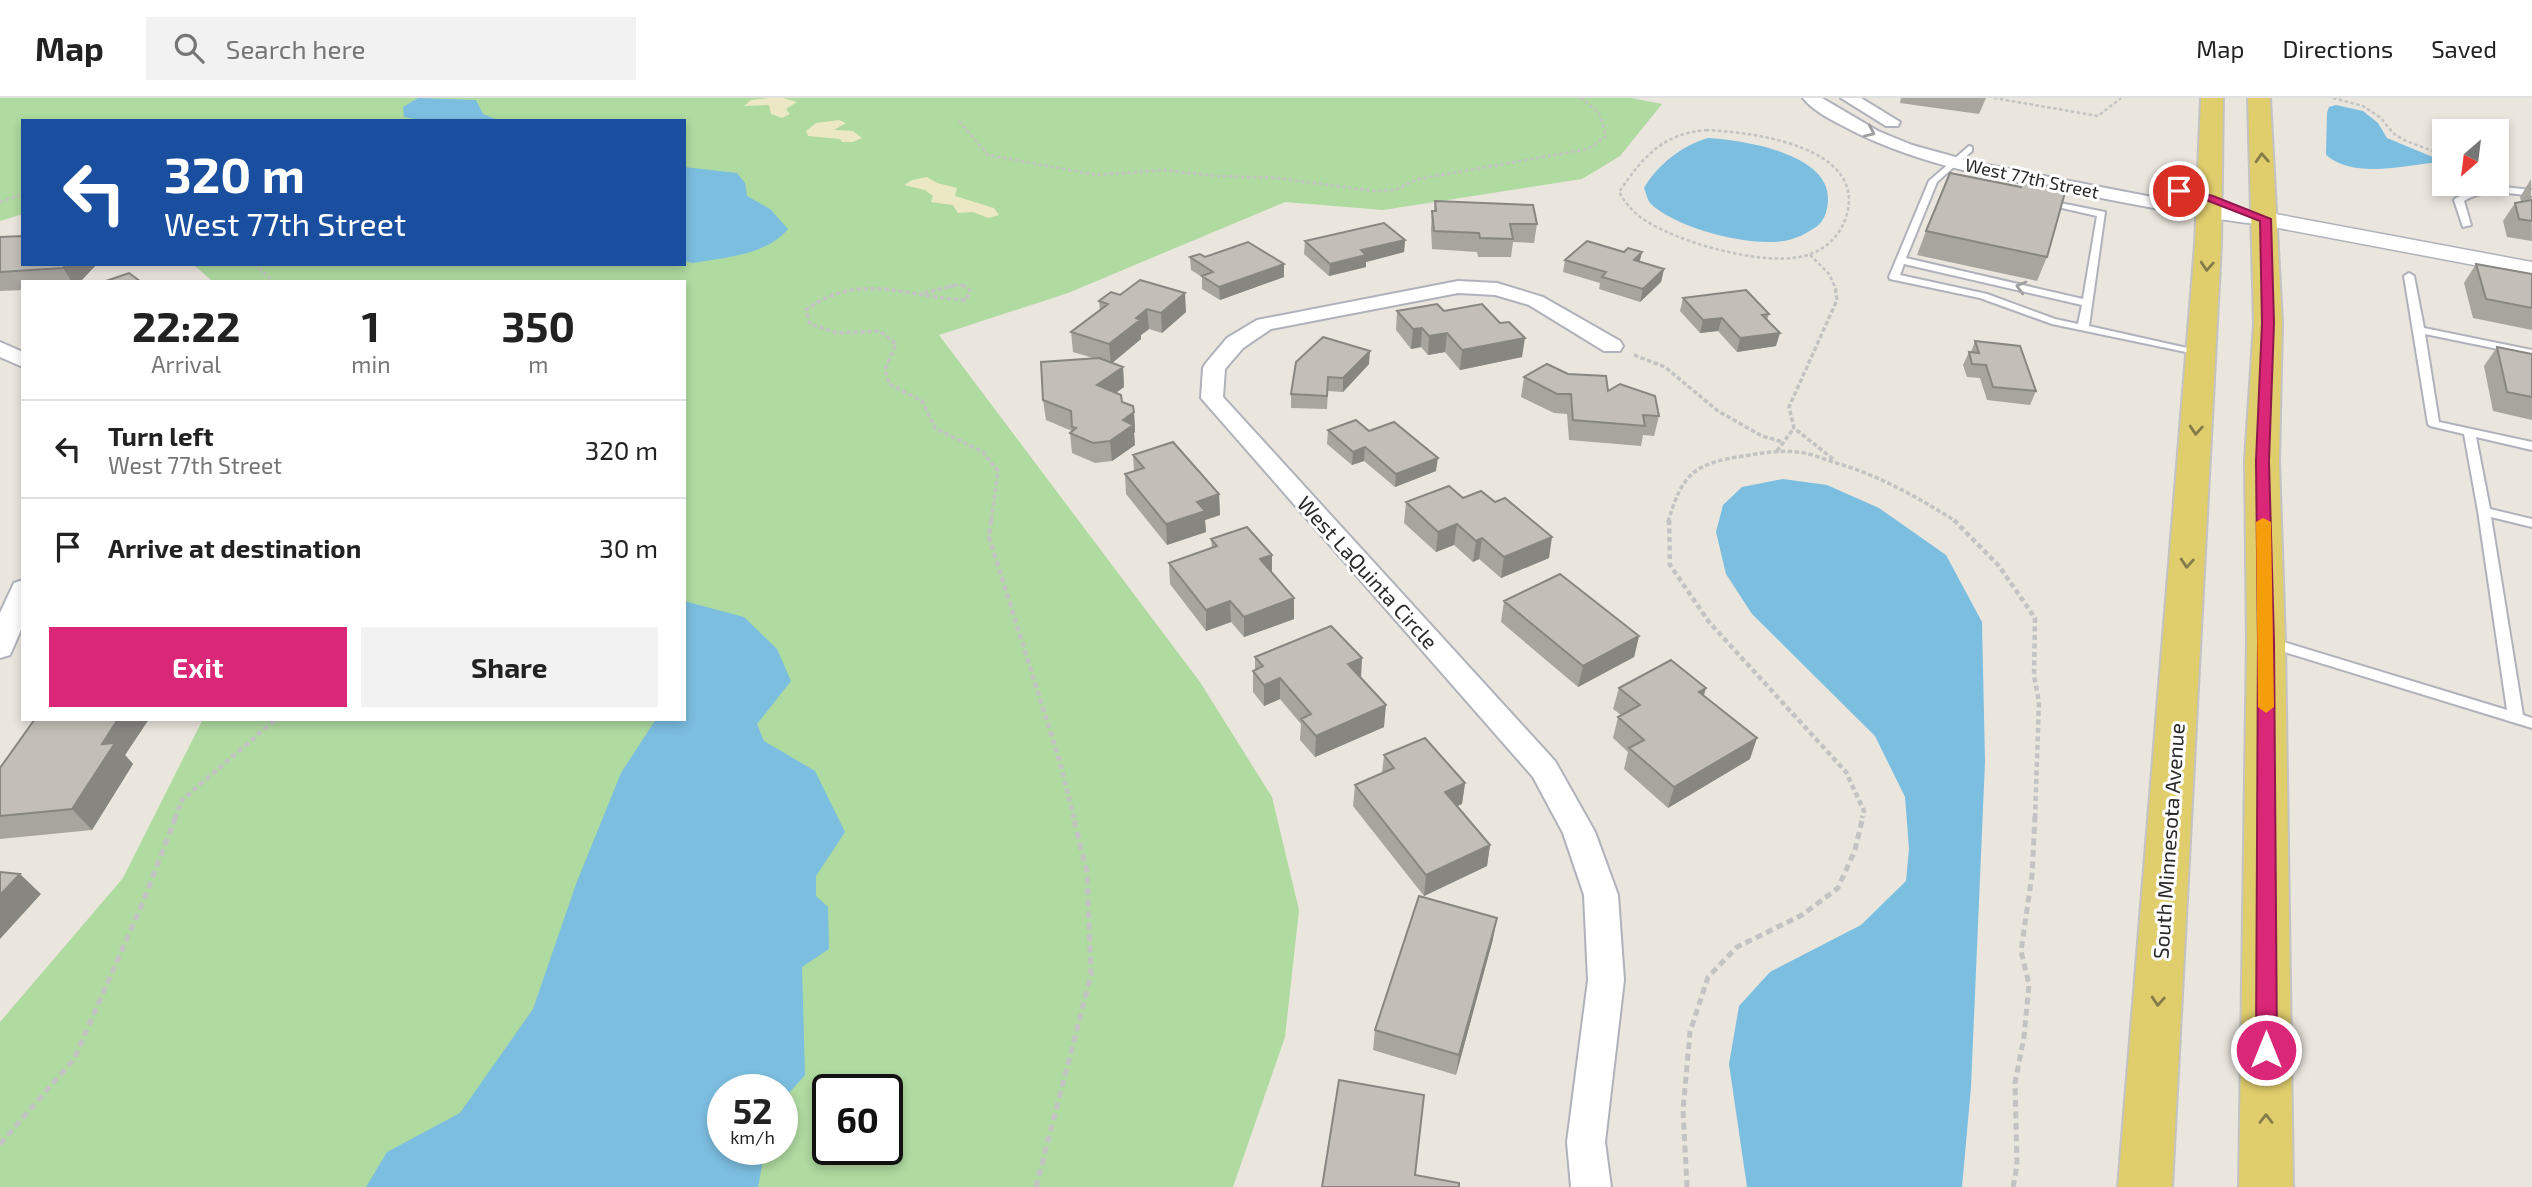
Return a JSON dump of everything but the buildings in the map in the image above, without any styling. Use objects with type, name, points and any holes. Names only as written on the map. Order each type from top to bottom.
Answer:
[{"type":"main road","points":[[2200,360],[2213,98]]},
{"type":"main road","points":[[2259,98],[2268,323],[2262,461],[2266,642],[2266,1187]]},
{"type":"main road","name":"South Minnesota Avenue","points":[[2146,1187],[2200,360]]},
{"type":"street","name":"West 77th Street","points":[[1811,98],[1863,129],[1955,162],[2209,206]]},
{"type":"street","points":[[1849,98],[1906,128]]},
{"type":"street","name":"West 77th Street","points":[[1927,136],[1969,149],[2265,219],[2532,269]]},
{"type":"street","name":"West LaQuinta Circle","points":[[1591,1187],[1586,1142],[1606,980],[1601,895],[1579,832],[1544,769],[1212,398],[1214,369],[1235,343],[1264,324],[1458,287],[1497,289],[1536,301],[1612,346]]},
{"type":"street","points":[[0,348],[21,360]]},
{"type":"street","points":[[0,648],[21,594]]},
{"type":"lane","points":[[1969,149],[1933,181],[1894,277],[1983,296],[2052,321],[2200,360]]},
{"type":"lane","points":[[1933,181],[1947,184]]},
{"type":"lane","points":[[2466,225],[2459,200],[2469,192],[2498,190],[2532,193]]},
{"type":"lane","points":[[2038,202],[2102,214],[2083,328]]},
{"type":"lane","points":[[1901,260],[2087,303]]},
{"type":"lane","points":[[2409,276],[2434,424],[2532,446]]},
{"type":"lane","points":[[2418,330],[2532,353]]},
{"type":"lane","points":[[2469,432],[2484,511],[2515,718]]},
{"type":"lane","points":[[2484,511],[2532,523]]},
{"type":"lane","points":[[2266,642],[2532,723]]},
{"type":"path","points":[[959,121],[988,155],[1006,160],[1044,164],[1097,175],[1164,170],[1216,176],[1277,178],[1373,191],[1395,190],[1418,179],[1588,149],[1606,136],[1603,116],[1593,105],[1581,98]]},
{"type":"path","points":[[1994,98],[2098,116],[2121,98]]},
{"type":"path","points":[[2333,98],[2363,106],[2381,118],[2404,140],[2432,151]]},
{"type":"path","points":[[1810,255],[1831,244],[1843,228],[1850,202],[1847,184],[1836,167],[1795,146],[1749,134],[1692,131],[1670,137],[1631,173],[1619,192],[1623,202],[1639,218],[1673,234],[1709,247],[1751,256],[1810,255],[1837,284],[1838,300],[1789,407],[1794,428],[1835,461]]},
{"type":"path","points":[[0,202],[21,195]]},
{"type":"path","points":[[257,266],[272,280]]},
{"type":"path","points":[[924,293],[960,284],[970,290],[966,300],[952,300],[887,288],[845,291],[819,298],[806,310],[810,324],[837,333],[880,331],[896,344],[885,369],[889,384],[922,401],[935,428],[983,452],[998,471],[989,537],[1059,759],[1087,872],[1091,975],[1036,1187]]},
{"type":"path","points":[[1612,346],[1665,367],[1718,411],[1762,436],[1783,442]]},
{"type":"path","points":[[1776,451],[1794,428]]},
{"type":"path","points":[[1688,1187],[1683,1110],[1690,1032],[1707,977],[1737,947],[1802,915],[1838,888],[1855,850],[1864,811],[1846,772],[1709,622],[1671,565],[1667,526],[1676,494],[1698,467],[1727,458],[1776,451],[1800,452],[1868,471],[1904,489],[1960,524],[1999,566],[2035,618],[2034,676],[2039,702],[2037,786],[2032,875],[2021,951],[2029,984],[2024,1037],[2015,1083],[2017,1165],[2013,1187]]},
{"type":"path","points":[[0,1144],[74,1059],[142,902],[182,800],[274,721]]},
{"type":"green space","points":[[0,98],[1631,98],[1662,104],[1620,156],[1582,179],[1383,210],[1285,202],[1068,293],[939,335],[1200,682],[1272,797],[1299,910],[1285,1037],[1233,1187],[0,1187],[0,1022],[123,878],[202,721],[686,721],[686,280],[211,280],[195,266],[686,266],[686,119],[21,119],[21,215],[0,221]]},
{"type":"sand","points":[[769,98],[797,102],[786,109],[790,114],[782,118],[771,114],[769,105],[744,106],[751,100]]},
{"type":"sand","points":[[839,120],[846,123],[834,130],[853,131],[862,138],[853,142],[842,142],[840,139],[808,136],[806,131],[816,123]]},
{"type":"sand","points":[[927,177],[937,183],[957,188],[955,196],[994,208],[999,215],[988,218],[973,212],[958,213],[953,205],[931,202],[933,196],[925,190],[904,185]]},
{"type":"water","points":[[418,98],[476,100],[483,114],[495,119],[416,119],[404,117],[403,107]]},
{"type":"water","points":[[2336,105],[2363,111],[2378,123],[2387,138],[2432,157],[2432,163],[2368,169],[2339,163],[2326,155],[2329,107]]},
{"type":"water","points":[[1708,138],[1741,142],[1781,152],[1814,170],[1824,183],[1828,198],[1822,221],[1814,229],[1795,238],[1759,242],[1697,229],[1678,221],[1650,203],[1644,188],[1656,171],[1689,146]]},
{"type":"water","points":[[686,167],[737,173],[745,183],[747,196],[770,209],[788,229],[779,238],[756,250],[693,263],[686,261]]},
{"type":"water","points":[[1783,479],[1827,485],[1879,508],[1946,555],[1982,622],[1985,762],[1971,1087],[1962,1187],[1747,1187],[1729,1064],[1739,1006],[1770,972],[1861,925],[1906,881],[1909,849],[1905,797],[1875,736],[1752,614],[1726,574],[1716,532],[1723,505],[1742,487]]},
{"type":"water","points":[[686,602],[744,617],[777,649],[791,681],[757,724],[764,741],[815,771],[845,832],[816,876],[816,896],[828,907],[829,949],[802,967],[805,1075],[798,1083],[798,1074],[707,1074],[707,1165],[762,1165],[758,1187],[366,1187],[387,1152],[460,1113],[533,1009],[576,884],[621,773],[655,721],[686,721]]},
{"type":"slow traffic","points":[[2263,522],[2266,707]]},
{"type":"route","points":[[2179,191],[2209,198],[2265,219],[2268,323],[2262,461],[2266,642],[2266,1050]]}]
